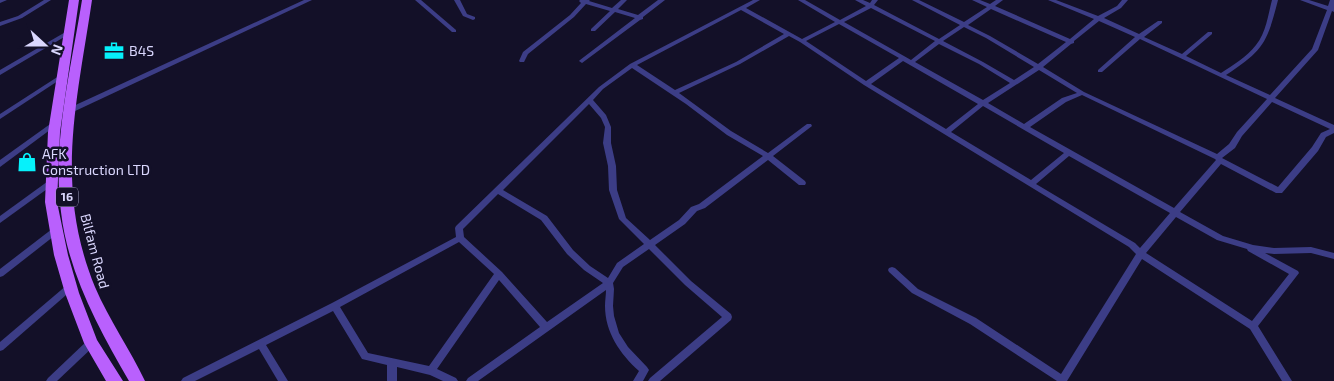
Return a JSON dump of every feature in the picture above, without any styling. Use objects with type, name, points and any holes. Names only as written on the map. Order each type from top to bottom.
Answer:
[{"type":"main road","name":"Bilfam Road","points":[[86,0],[71,110],[65,188],[72,231],[87,285],[96,309],[137,381]]},
{"type":"main road","name":"16","points":[[86,0],[68,32],[55,124],[51,182],[55,231],[70,287],[92,343],[101,355],[114,381]]},
{"type":"street","points":[[0,1],[4,0]]},
{"type":"street","points":[[0,30],[48,0]]},
{"type":"street","points":[[71,110],[309,0]]},
{"type":"street","points":[[418,0],[454,31]]},
{"type":"street","points":[[457,0],[466,15],[473,18]]},
{"type":"street","points":[[522,62],[525,53],[572,16],[584,0],[640,18]]},
{"type":"street","points":[[593,30],[624,0]]},
{"type":"street","points":[[582,61],[662,0]]},
{"type":"street","points":[[546,326],[499,274],[460,238],[459,228],[499,191],[589,99],[632,65],[757,0]]},
{"type":"street","points":[[801,0],[1220,238],[1260,249],[1311,250],[1334,256]]},
{"type":"street","points":[[858,0],[981,63],[1015,83]]},
{"type":"street","points":[[802,42],[871,6],[875,0]]},
{"type":"street","points":[[915,0],[965,25],[1082,93],[1219,158],[1279,191],[1323,135],[1334,129]]},
{"type":"street","points":[[975,0],[1072,42]]},
{"type":"street","points":[[912,62],[936,41],[965,25],[1000,0]]},
{"type":"street","points":[[1051,0],[1099,18],[1273,99]]},
{"type":"street","points":[[1222,75],[1257,51],[1265,39],[1275,0]]},
{"type":"street","points":[[1303,0],[1332,9]]},
{"type":"street","points":[[892,270],[915,292],[973,321],[1062,381],[1141,253],[1176,213],[1219,158],[1232,146],[1239,134],[1273,99],[1315,50],[1332,9],[1333,0]]},
{"type":"street","points":[[947,132],[983,103],[1039,67],[1122,1]]},
{"type":"street","points":[[741,8],[802,42],[866,84],[1132,245],[1141,253],[1253,326],[1286,381]]},
{"type":"street","points":[[1099,18],[1334,129]]},
{"type":"street","points":[[0,24],[14,20]]},
{"type":"street","points":[[1100,71],[1139,37],[1160,22]]},
{"type":"street","points":[[0,74],[68,32]]},
{"type":"street","points":[[1182,57],[1210,33]]},
{"type":"street","points":[[674,93],[738,63],[788,34]]},
{"type":"street","points":[[866,84],[902,59]]},
{"type":"street","points":[[632,65],[674,93],[729,134],[768,156],[802,183]]},
{"type":"street","points":[[0,117],[62,76]]},
{"type":"street","points":[[1026,126],[1064,100],[1082,93]]},
{"type":"street","points":[[589,99],[604,117],[608,127],[607,143],[612,166],[613,190],[623,219],[728,318],[654,381]]},
{"type":"street","points":[[0,164],[55,124]]},
{"type":"street","points":[[470,381],[609,283],[620,265],[682,222],[694,209],[702,206],[809,126]]},
{"type":"street","points":[[1031,184],[1069,152]]},
{"type":"street","points":[[0,220],[51,182]]},
{"type":"street","points":[[499,191],[544,218],[570,252],[587,268],[609,283],[612,293],[609,306],[616,340],[628,356],[644,370],[638,381]]},
{"type":"street","points":[[1,271],[55,231]]},
{"type":"street","points":[[186,381],[336,306],[460,238]]},
{"type":"street","points":[[1238,242],[1295,273],[1253,326]]},
{"type":"street","points":[[431,371],[499,274]]},
{"type":"street","points":[[0,347],[70,287]]},
{"type":"street","points":[[336,306],[365,356],[431,371],[453,381]]},
{"type":"street","points":[[50,381],[92,343]]},
{"type":"street","points":[[261,345],[283,381]]},
{"type":"street","points":[[392,362],[392,381]]},
{"type":"place","name":"B4S","points":[[114,51]]},
{"type":"place","name":"AFK Construction LTD","points":[[27,162]]}]
